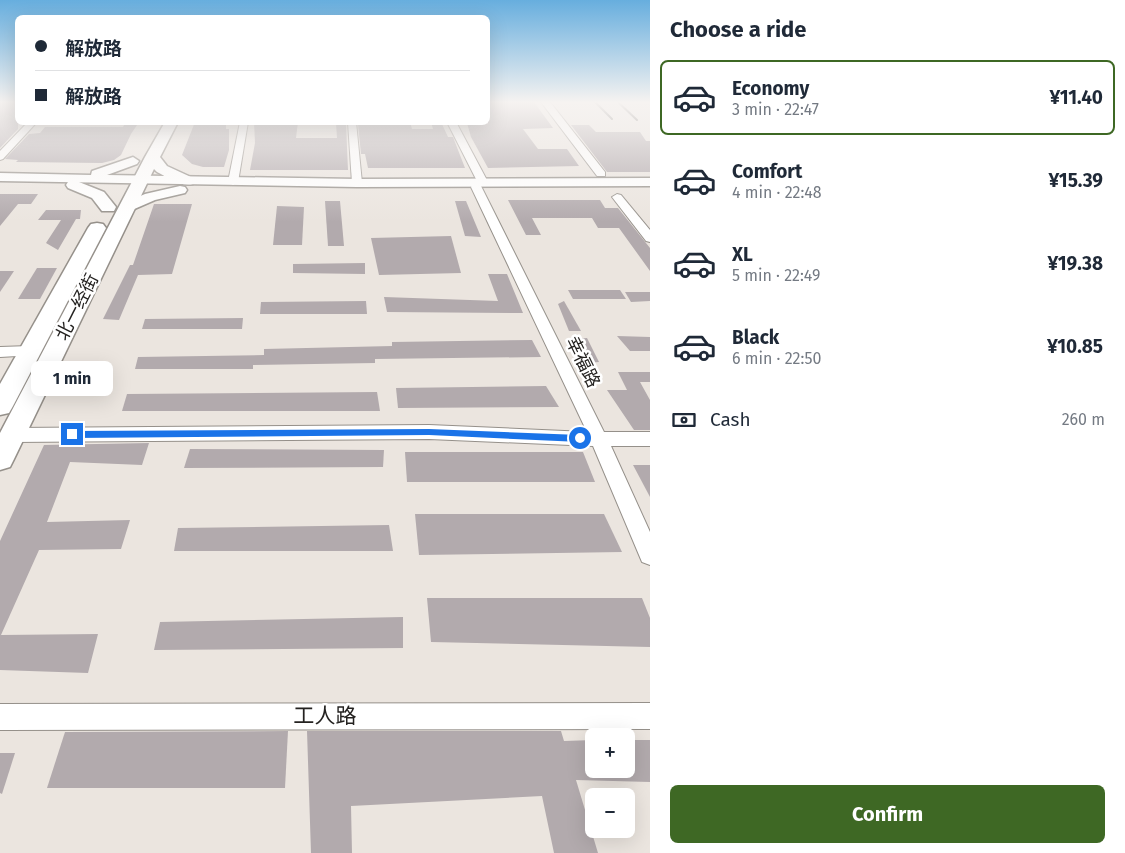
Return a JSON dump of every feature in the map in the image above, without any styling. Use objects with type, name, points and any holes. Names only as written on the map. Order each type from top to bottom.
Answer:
[{"type":"highway","points":[[129,183],[149,142]]},
{"type":"highway","points":[[129,183],[133,161],[152,142]]},
{"type":"highway","points":[[147,147],[162,169],[190,184]]},
{"type":"highway","points":[[74,182],[118,207]]},
{"type":"highway","name":"北一经街","points":[[0,459],[129,183]]},
{"type":"highway","name":"北一经街","points":[[0,406],[30,351],[118,207]]},
{"type":"main road","points":[[0,177],[74,182],[110,171],[133,161]]},
{"type":"main road","points":[[0,184],[74,182],[480,186],[650,182]]},
{"type":"main road","points":[[118,207],[190,184],[233,182],[480,186]]},
{"type":"main road","points":[[560,185],[650,188]]},
{"type":"street","points":[[0,157],[14,142]]},
{"type":"street","points":[[233,182],[240,142]]},
{"type":"street","points":[[354,142],[357,183]]},
{"type":"street","name":"幸福路","points":[[460,142],[599,439],[650,555]]},
{"type":"street","points":[[576,142],[601,174]]},
{"type":"street","points":[[617,197],[650,238]]},
{"type":"street","points":[[0,352],[30,351]]},
{"type":"street","points":[[12,435],[429,432],[599,439],[650,438]]},
{"type":"street","name":"工人路","points":[[0,717],[650,716]]},
{"type":"building","points":[[0,142],[6,142],[0,148]]},
{"type":"building","points":[[22,142],[127,142],[121,155],[114,160],[102,163],[16,162],[18,160],[5,159]]},
{"type":"building","points":[[187,142],[229,142],[229,150],[224,167],[203,167],[192,164],[182,155]]},
{"type":"building","points":[[347,142],[348,170],[250,170],[255,143]]},
{"type":"building","points":[[360,142],[455,142],[465,168],[368,168],[365,154],[361,154]]},
{"type":"building","points":[[474,142],[533,142],[538,149],[567,149],[579,166],[488,168]]},
{"type":"building","points":[[584,142],[650,142],[650,172],[607,172]]},
{"type":"building","points":[[0,194],[38,194],[31,204],[18,204],[0,226]]},
{"type":"building","points":[[508,200],[600,200],[605,208],[618,208],[650,248],[650,271],[619,228],[598,228],[592,218],[532,218],[541,235],[526,235]]},
{"type":"building","points":[[325,201],[340,201],[344,246],[328,246]]},
{"type":"building","points":[[455,201],[466,201],[481,237],[465,236]]},
{"type":"building","points":[[154,204],[192,204],[172,274],[138,275],[119,320],[103,319],[130,265],[133,265]]},
{"type":"building","points":[[277,206],[304,207],[302,245],[273,245]]},
{"type":"building","points":[[46,210],[81,210],[80,219],[76,219],[58,250],[46,243],[61,220],[38,220]]},
{"type":"building","points":[[451,236],[461,273],[379,275],[371,238]]},
{"type":"building","points":[[365,263],[365,274],[293,273],[293,264]]},
{"type":"building","points":[[37,268],[57,268],[40,299],[18,299]]},
{"type":"building","points":[[0,271],[14,271],[0,292]]},
{"type":"building","points":[[488,274],[507,274],[523,313],[387,312],[384,297],[498,301]]},
{"type":"building","points":[[568,290],[620,290],[626,299],[573,299]]},
{"type":"building","points":[[625,292],[650,292],[650,301],[631,302]]},
{"type":"building","points":[[366,301],[367,314],[260,314],[261,302]]},
{"type":"building","points":[[564,301],[581,331],[569,331],[558,304]]},
{"type":"building","points":[[243,318],[242,329],[142,329],[145,319]]},
{"type":"building","points":[[617,336],[650,337],[650,351],[630,351]]},
{"type":"building","points":[[587,338],[599,362],[587,363],[575,339]]},
{"type":"building","points":[[532,340],[541,357],[375,359],[375,363],[253,365],[253,369],[135,369],[138,357],[264,355],[264,349],[392,346],[392,342]]},
{"type":"building","points":[[618,372],[650,372],[650,382],[640,382],[650,400],[650,430],[634,430],[607,390],[627,390]]},
{"type":"building","points":[[546,386],[559,407],[398,408],[396,388]]},
{"type":"building","points":[[377,392],[380,411],[122,411],[127,394]]},
{"type":"building","points":[[149,443],[142,465],[70,462],[47,522],[130,520],[121,549],[39,550],[1,635],[98,634],[88,673],[0,670],[0,541],[44,445]]},
{"type":"building","points":[[190,449],[384,450],[383,467],[184,468]]},
{"type":"building","points":[[405,452],[583,452],[595,482],[407,482]]},
{"type":"building","points":[[633,465],[650,465],[650,497]]},
{"type":"building","points":[[415,514],[604,514],[622,552],[419,555]]},
{"type":"building","points":[[389,525],[393,551],[174,551],[178,528]]},
{"type":"building","points":[[427,598],[642,598],[650,618],[650,647],[431,642]]},
{"type":"building","points":[[403,617],[403,648],[154,650],[160,622]]},
{"type":"building","points":[[288,731],[285,788],[47,788],[65,732]]},
{"type":"building","points":[[307,731],[561,731],[564,741],[585,740],[585,778],[635,778],[635,740],[650,740],[650,782],[576,780],[585,810],[585,838],[593,838],[598,853],[554,853],[542,796],[351,806],[352,853],[311,853]]},
{"type":"building","points":[[0,753],[15,753],[2,794],[0,793]]},
{"type":"route","points":[[72,434],[429,432],[580,438]]}]
